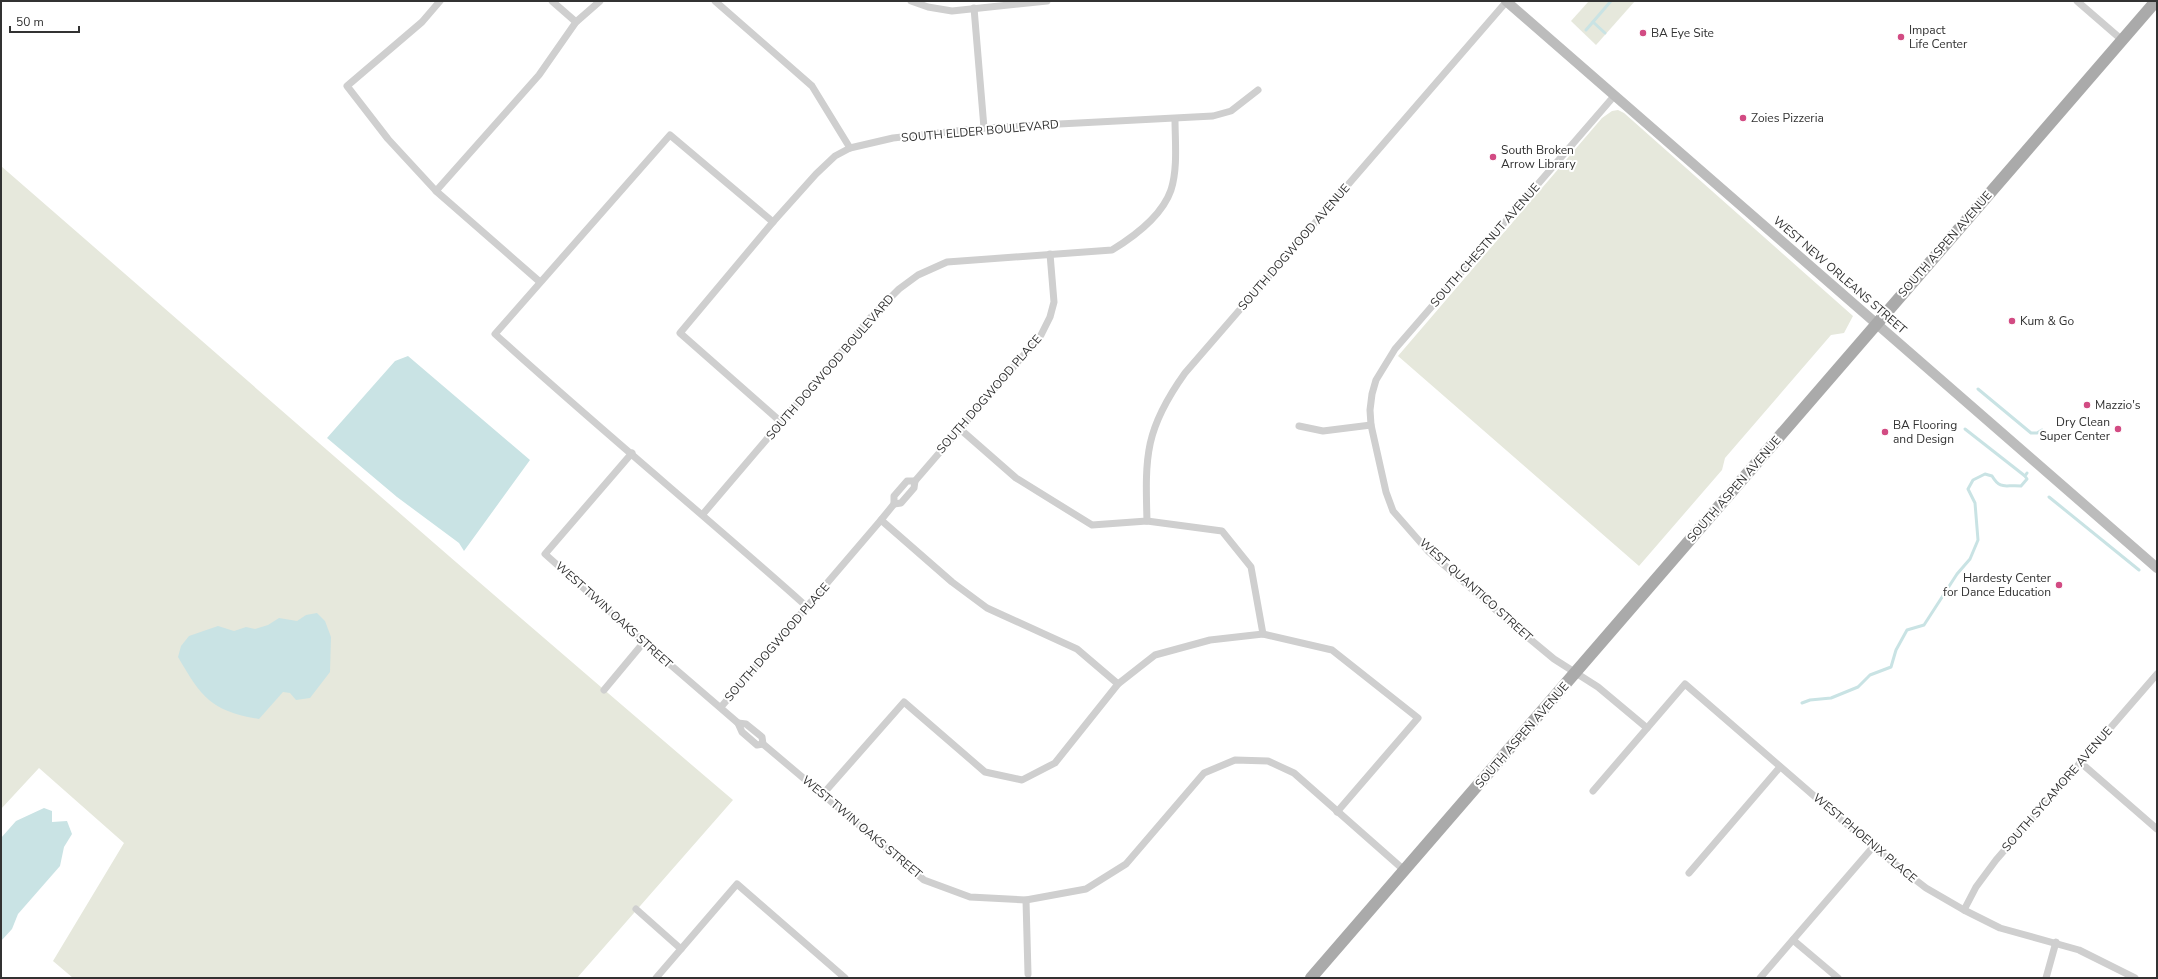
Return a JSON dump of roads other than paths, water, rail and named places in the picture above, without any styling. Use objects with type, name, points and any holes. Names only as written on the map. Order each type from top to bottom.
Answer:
[{"type":"main road","name":"SOUTH ASPEN AVENUE","points":[[1311,978],[2156,1]]},
{"type":"street","points":[[440,1],[422,22],[347,86],[388,139],[436,191],[540,282]]},
{"type":"street","points":[[552,1],[576,22]]},
{"type":"street","points":[[436,191],[539,75],[576,22],[600,1]]},
{"type":"street","points":[[715,1],[812,86],[850,148]]},
{"type":"street","points":[[910,1],[928,7],[952,10],[1047,1]]},
{"type":"street","name":"WEST NEW ORLEANS STREET","points":[[1506,1],[2157,568]]},
{"type":"street","name":"SOUTH DOGWOOD AVENUE","points":[[1147,521],[1146,470],[1148,450],[1153,429],[1171,392],[1184,373],[1506,1]]},
{"type":"street","points":[[2077,1],[2122,40]]},
{"type":"street","points":[[974,8],[984,128]]},
{"type":"street","name":"SOUTH ELDER BOULEVARD","points":[[781,422],[680,333],[773,222],[816,174],[835,156],[850,148],[893,138],[984,128],[1213,116],[1231,111],[1258,90]]},
{"type":"street","name":"SOUTH CHESTNUT AVENUE","points":[[1376,380],[1395,349],[1615,95]]},
{"type":"street","name":"SOUTH DOGWOOD BOULEVARD","points":[[703,514],[870,318],[899,289],[918,275],[947,262],[1112,250],[1134,237],[1158,213],[1171,190],[1175,160],[1175,119]]},
{"type":"street","points":[[773,222],[670,135],[495,334],[558,391],[703,514],[806,606]]},
{"type":"street","name":"SOUTH DOGWOOD PLACE","points":[[721,708],[894,504],[901,503],[914,488],[914,480],[1041,335],[1050,317],[1054,302],[1050,254]]},
{"type":"street","name":"WEST QUANTICO STREET","points":[[1376,380],[1372,394],[1371,425],[1386,492],[1394,512],[1428,551],[1550,656],[1598,687],[1647,728]]},
{"type":"street","points":[[1298,426],[1323,431],[1371,425]]},
{"type":"street","points":[[960,429],[1016,478],[1092,525],[1147,521],[1222,531],[1251,567],[1263,634]]},
{"type":"street","name":"WEST TWIN OAKS STREET","points":[[632,453],[546,554],[644,642],[738,722],[746,724],[762,737],[763,744],[924,880],[970,897],[1026,900],[1086,889],[1126,864],[1204,773],[1235,760],[1268,761],[1294,773],[1404,870]]},
{"type":"street","points":[[881,520],[952,582],[987,608],[1077,649],[1118,684]]},
{"type":"street","points":[[823,794],[904,702],[985,772],[1022,780],[1055,763],[1118,684],[1155,655],[1210,640],[1263,634],[1332,650],[1418,718],[1337,812]]},
{"type":"street","points":[[604,690],[644,642]]},
{"type":"street","name":"SOUTH SYCAMORE AVENUE","points":[[1964,910],[1976,887],[1996,860],[2157,674]]},
{"type":"street","name":"WEST PHOENIX PLACE","points":[[1647,728],[1685,684],[1873,847],[1911,878],[1964,910],[2000,928],[2056,942],[2102,960],[2135,978]]},
{"type":"street","points":[[1593,791],[1647,728]]},
{"type":"street","points":[[2080,762],[2157,829]]},
{"type":"street","points":[[1689,873],[1780,767]]},
{"type":"street","points":[[1760,978],[1873,847]]},
{"type":"street","points":[[656,978],[738,884],[845,978]]},
{"type":"street","points":[[1026,900],[1028,974]]},
{"type":"street","points":[[636,910],[681,949]]},
{"type":"street","points":[[1793,940],[1838,978]]},
{"type":"street","points":[[2046,978],[2056,942]]},
{"type":"water","points":[[408,356],[530,460],[464,551],[459,543],[397,497],[327,438],[395,361]]},
{"type":"water","points":[[317,613],[325,621],[331,637],[330,672],[310,698],[296,700],[290,693],[283,692],[259,719],[229,712],[219,707],[202,693],[178,657],[181,646],[189,636],[218,626],[234,631],[246,627],[255,629],[268,625],[279,618],[297,621],[306,615]]},
{"type":"water","points":[[44,808],[52,811],[52,822],[67,821],[72,834],[64,847],[60,866],[18,914],[12,929],[1,941],[1,838],[16,821]]},
{"type":"waterway","points":[[1586,30],[1611,1]]},
{"type":"waterway","points":[[1593,22],[1605,33]]},
{"type":"waterway","points":[[1978,389],[2031,433],[2037,433],[2042,430]]},
{"type":"waterway","points":[[1965,429],[2025,476]]},
{"type":"waterway","points":[[1802,703],[1810,700],[1831,698],[1858,687],[1870,675],[1891,667],[1896,650],[1907,630],[1924,625],[1957,574],[1970,559],[1978,540],[1975,503],[1968,489],[1973,480],[1985,474],[1992,476],[1998,484],[2004,486],[2021,486],[2027,479],[2025,476],[2027,473]]},
{"type":"waterway","points":[[2049,497],[2139,570]]},
{"type":"place","name":"BA Eye Site","points":[[1643,33]]},
{"type":"place","name":"Impact Life Center","points":[[1901,37]]},
{"type":"place","name":"Zoies Pizzeria","points":[[1743,118]]},
{"type":"place","name":"South Broken Arrow Library","points":[[1493,157]]},
{"type":"place","name":"Kum & Go","points":[[2012,321]]},
{"type":"place","name":"Mazzio's","points":[[2087,405]]},
{"type":"place","name":"Dry Clean Super Center","points":[[2118,429]]},
{"type":"place","name":"BA Flooring and Design","points":[[1885,432]]},
{"type":"place","name":"Hardesty Center for Dance Education","points":[[2059,585]]}]
